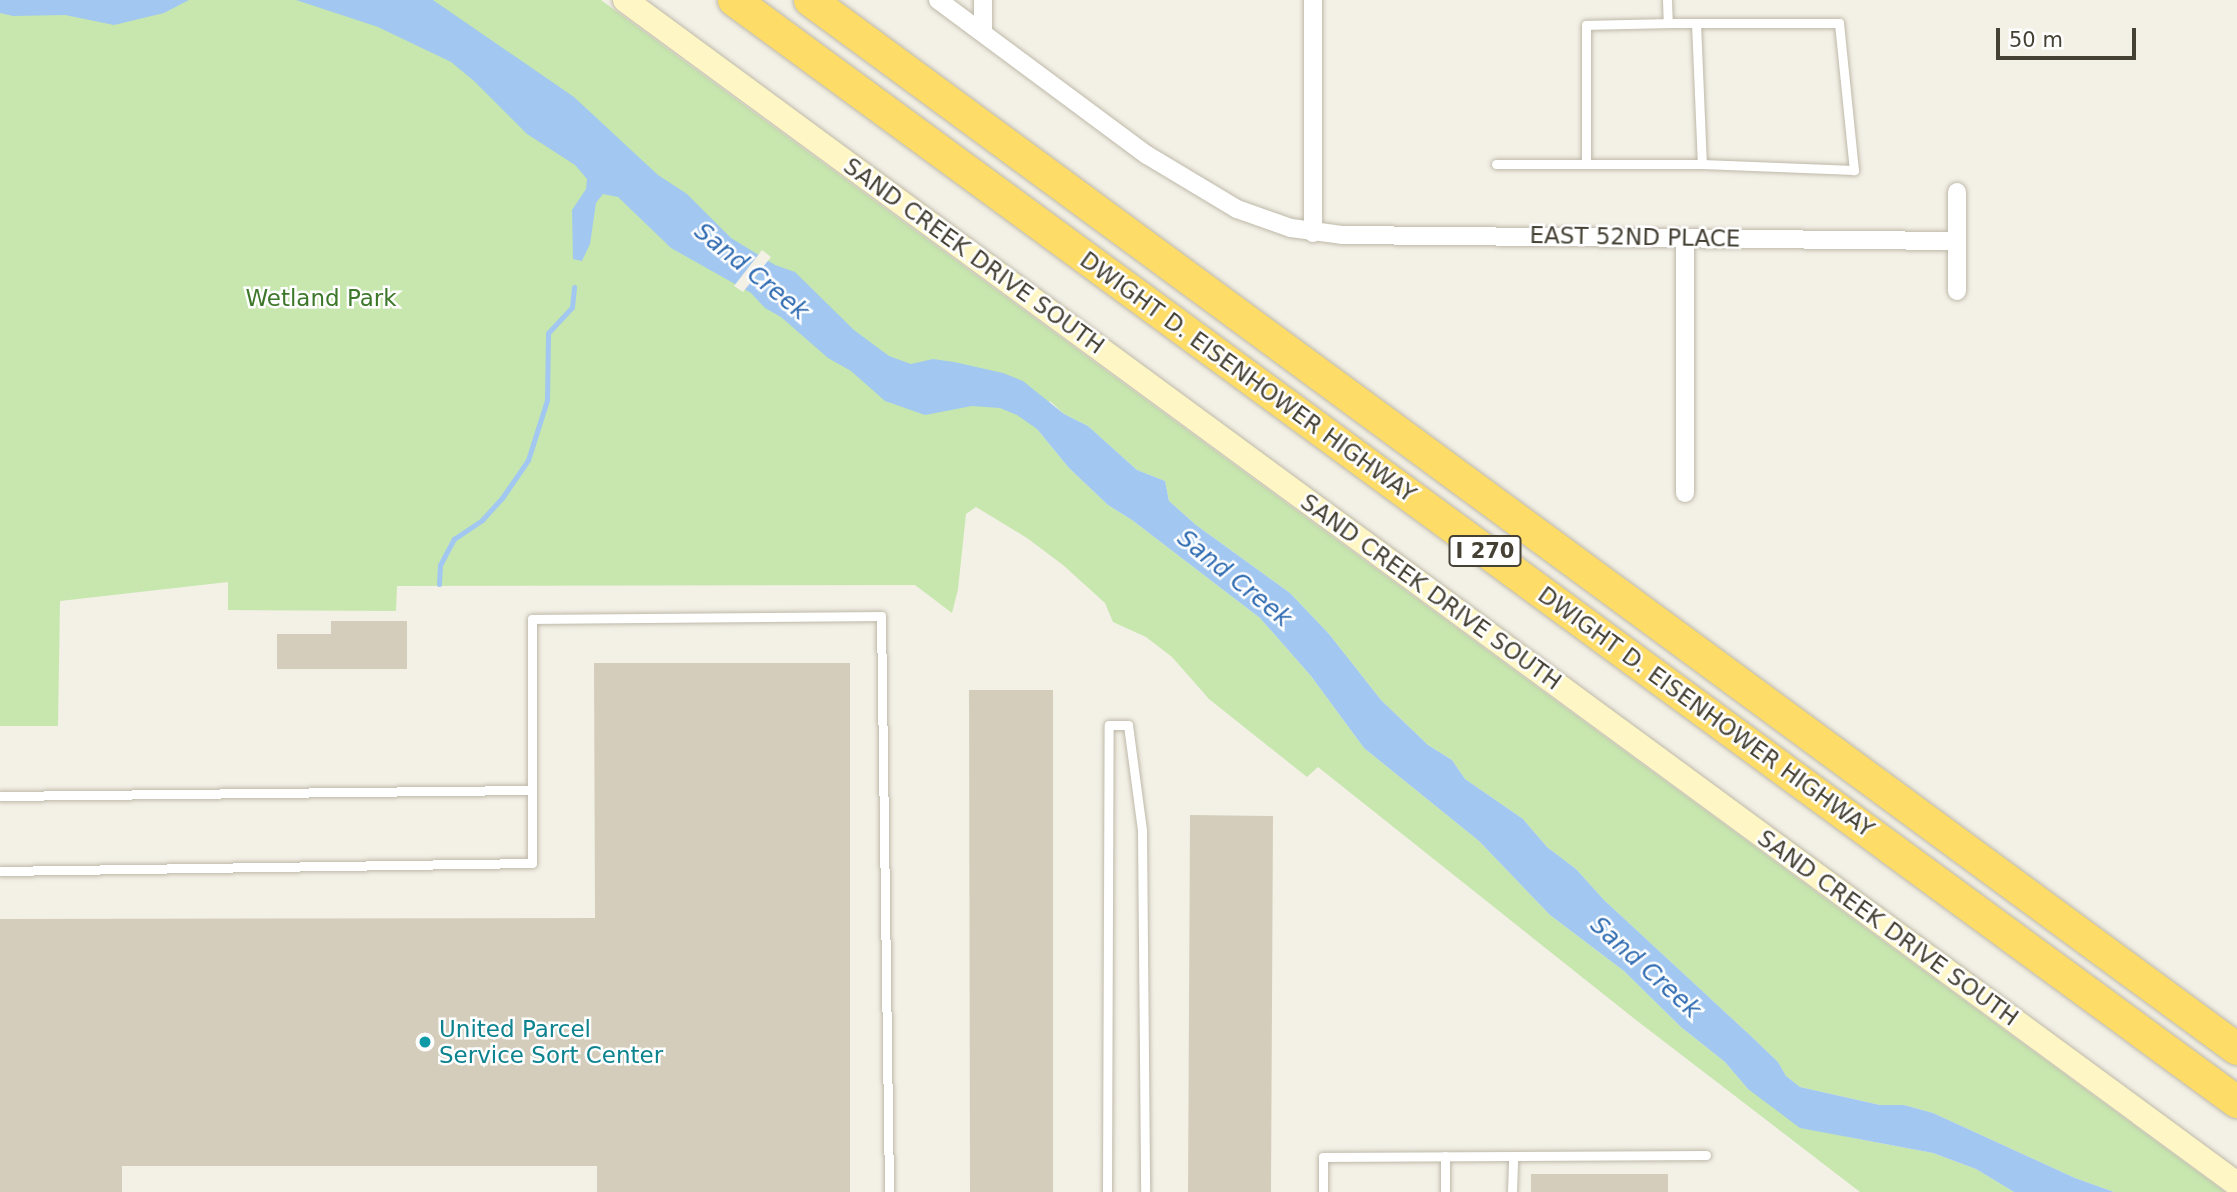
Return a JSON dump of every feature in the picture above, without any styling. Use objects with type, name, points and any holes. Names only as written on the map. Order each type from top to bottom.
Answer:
[{"type":"highway","name":"DWIGHT D. EISENHOWER HIGHWAY","points":[[734,0],[2237,1102]]},
{"type":"highway","name":"DWIGHT D. EISENHOWER HIGHWAY","points":[[810,0],[2237,1049]]},
{"type":"main road","name":"SAND CREEK DRIVE SOUTH","points":[[625,0],[2237,1184]]},
{"type":"street","name":"EAST 52ND PLACE","points":[[938,0],[1147,155],[1204,191],[1261,219],[1312,233],[1957,241]]},
{"type":"street","points":[[983,0],[983,32]]},
{"type":"street","points":[[1312,233],[1313,0]]},
{"type":"street","points":[[1957,192],[1957,291]]},
{"type":"street","points":[[1685,237],[1685,493]]},
{"type":"lane","points":[[1667,0],[1668,23]]},
{"type":"lane","points":[[1696,23],[1702,164]]},
{"type":"lane","points":[[1496,164],[1586,164],[1702,164],[1854,170],[1839,23],[1586,25],[1586,164]]},
{"type":"lane","points":[[0,871],[532,863],[532,619],[881,616],[888,1192]]},
{"type":"lane","points":[[1107,1192],[1109,725],[1128,725],[1142,830],[1144,1192]]},
{"type":"lane","points":[[0,796],[532,790]]},
{"type":"lane","points":[[1322,1192],[1323,1157],[1706,1155]]},
{"type":"lane","points":[[1445,1156],[1445,1192]]},
{"type":"lane","points":[[1512,1192],[1513,1156]]},
{"type":"green space","name":"Wetland Park","points":[[0,0],[601,0],[2225,1192],[2114,1192],[2075,1178],[1933,1113],[1904,1105],[1880,1105],[1800,1087],[1786,1076],[1778,1062],[1753,1038],[1604,900],[1576,869],[1547,847],[1523,819],[1465,779],[1452,760],[1428,745],[1381,700],[1329,634],[1290,593],[1196,525],[1169,501],[1165,481],[1137,470],[1088,426],[1064,414],[1050,401],[1037,429],[1069,468],[1108,505],[1132,520],[1260,618],[1311,676],[1364,748],[1479,841],[1550,915],[1624,971],[1681,1027],[1725,1062],[1748,1089],[1848,1137],[1933,1153],[1976,1169],[2014,1192],[1860,1192],[1636,1020],[1318,767],[1307,777],[1209,699],[1172,657],[1146,637],[1113,622],[1105,603],[1063,565],[1027,538],[976,507],[966,514],[958,589],[952,613],[915,585],[397,586],[396,611],[228,610],[228,582],[60,601],[58,726],[0,726]]},
{"type":"water","points":[[0,0],[189,0],[164,13],[114,25],[65,15],[13,16],[0,13]]},
{"type":"water","name":"Sand Creek","points":[[296,0],[433,0],[574,97],[658,175],[687,194],[731,238],[775,265],[795,272],[854,330],[889,356],[911,364],[933,359],[954,362],[1003,373],[1023,381],[1064,414],[1088,426],[1137,470],[1165,481],[1169,501],[1196,525],[1290,593],[1329,634],[1381,700],[1428,745],[1452,760],[1465,779],[1523,819],[1547,847],[1576,869],[1604,900],[1753,1038],[1778,1062],[1786,1076],[1800,1087],[1880,1105],[1904,1105],[1933,1113],[2075,1178],[2114,1192],[2014,1192],[1976,1169],[1933,1153],[1800,1128],[1748,1089],[1725,1062],[1681,1027],[1624,971],[1550,915],[1479,841],[1364,748],[1311,676],[1260,618],[1132,520],[1108,505],[1069,468],[1037,429],[1017,415],[1000,408],[972,406],[925,415],[885,401],[851,371],[828,358],[781,317],[765,308],[751,293],[671,248],[618,197],[603,194],[596,203],[590,244],[582,261],[573,259],[572,210],[586,189],[587,179],[575,165],[527,134],[451,62],[378,27]]},
{"type":"pier","points":[[762,250],[771,257],[743,292],[734,286]]},
{"type":"building","points":[[331,621],[407,621],[407,669],[277,669],[277,634],[331,634]]},
{"type":"building","name":"United Parcel Service Sort Center","points":[[594,663],[850,663],[850,1192],[597,1192],[597,1166],[122,1166],[122,1192],[0,1192],[0,919],[595,918]]},
{"type":"building","points":[[969,690],[1053,690],[1053,1192],[970,1192]]},
{"type":"building","points":[[1190,815],[1273,816],[1271,1192],[1188,1192]]},
{"type":"building","points":[[1531,1174],[1668,1174],[1668,1192],[1531,1192]]},
{"type":"waterway","points":[[439,584],[440,565],[454,539],[482,520],[502,498],[528,460],[547,400],[548,333],[572,307],[574,287]]},
{"type":"place","name":"United Parcel Service Sort Center","points":[[425,1042]]}]
